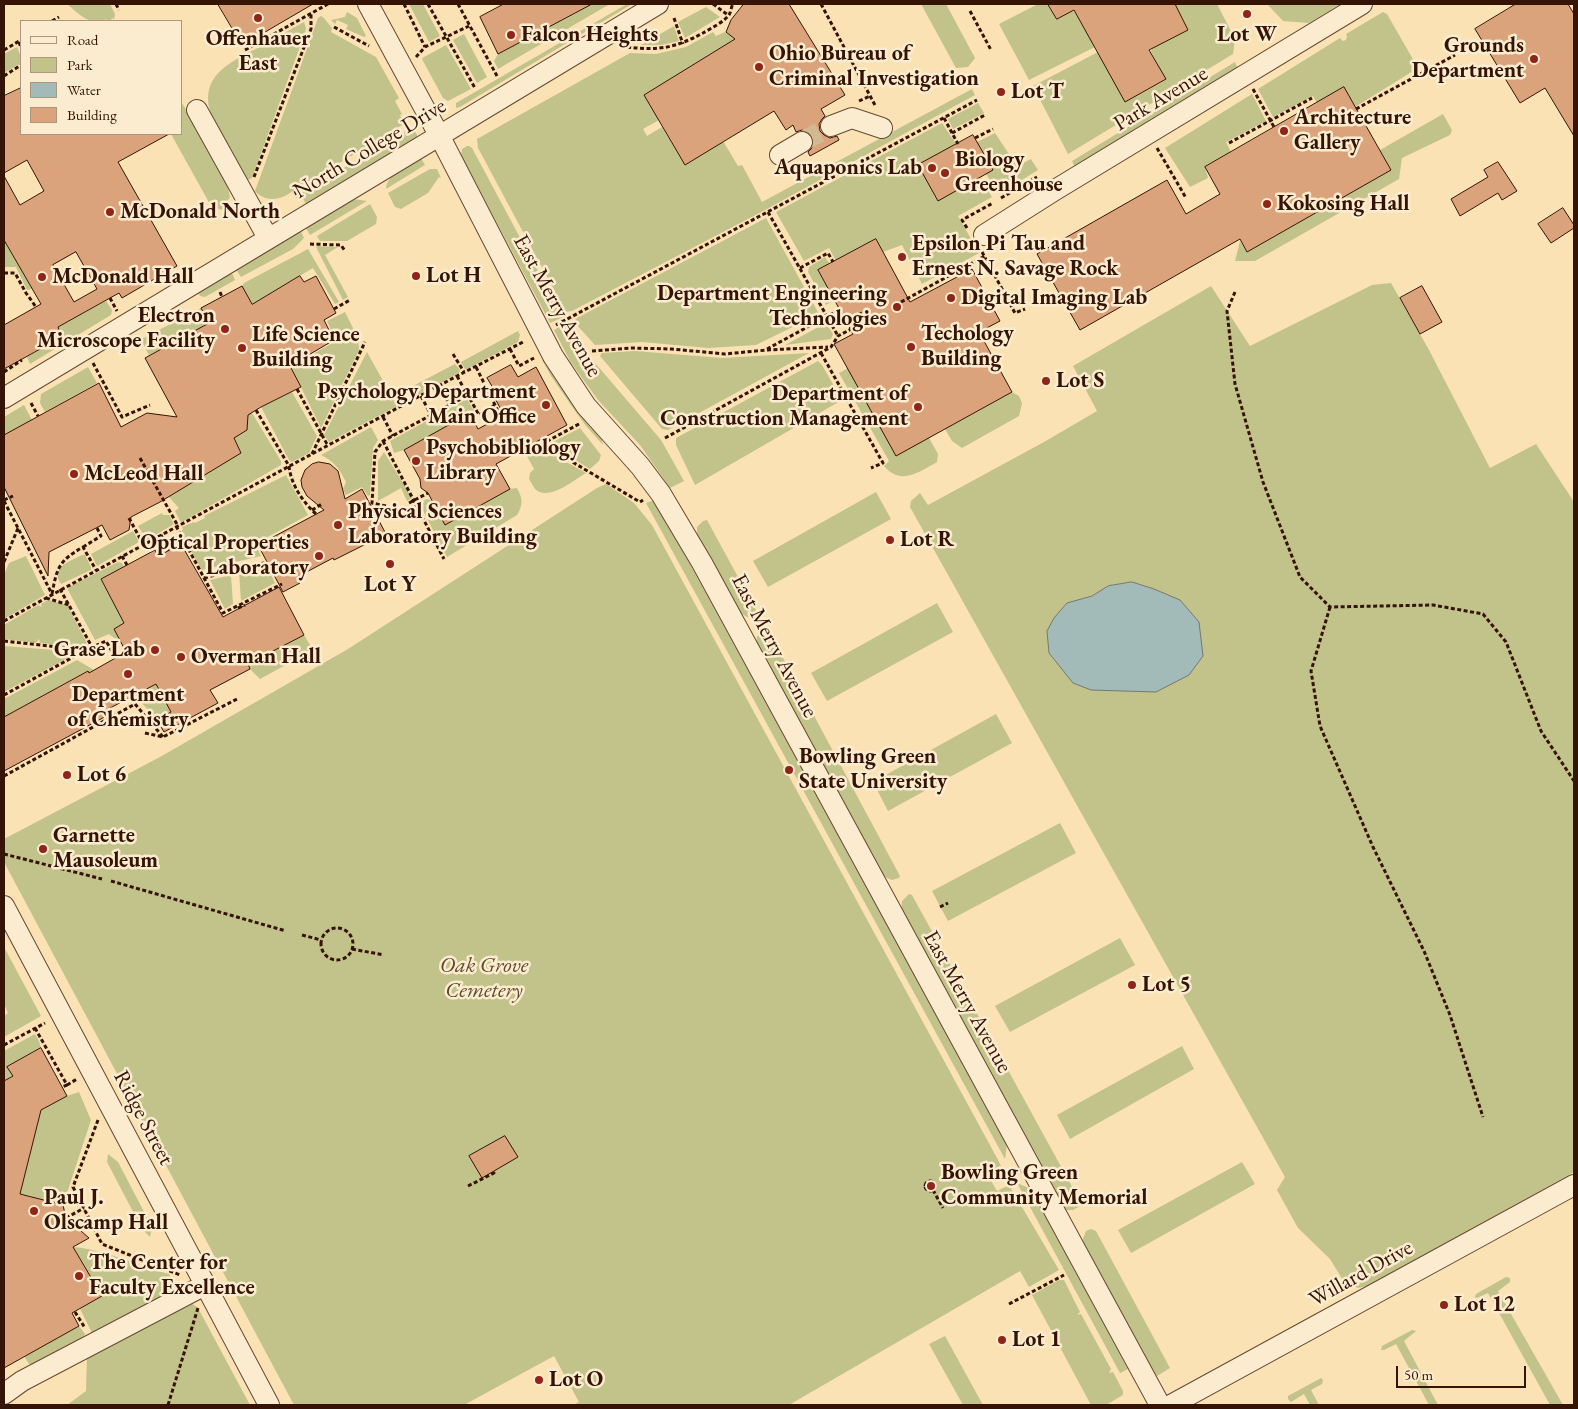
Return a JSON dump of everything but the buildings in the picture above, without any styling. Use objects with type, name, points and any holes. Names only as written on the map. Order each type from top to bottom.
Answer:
[{"type":"street","name":"East Merry Avenue","points":[[368,4],[439,135],[553,356],[586,406],[640,466],[661,494],[702,563],[1160,1405]]},
{"type":"street","name":"North College Drive","points":[[4,398],[658,4]]},
{"type":"street","name":"Park Avenue","points":[[978,239],[1055,190],[1362,4]]},
{"type":"street","points":[[197,110],[268,238]]},
{"type":"street","points":[[831,126],[852,118],[880,119]]},
{"type":"street","points":[[780,155],[802,142]]},
{"type":"street","name":"Ridge Street","points":[[4,906],[198,1288],[270,1405]]},
{"type":"street","name":"Willard Drive","points":[[1171,1405],[1574,1185]]},
{"type":"street","points":[[4,1394],[30,1377],[198,1288]]},
{"type":"path","points":[[116,4],[119,10]]},
{"type":"path","points":[[244,50],[328,4]]},
{"type":"path","points":[[404,4],[425,47]]},
{"type":"path","points":[[428,4],[475,88]]},
{"type":"path","points":[[458,4],[497,76]]},
{"type":"path","points":[[713,4],[728,16]]},
{"type":"path","points":[[627,46],[654,48],[683,44],[712,28],[728,16],[733,4]]},
{"type":"path","points":[[821,4],[880,119]]},
{"type":"path","points":[[970,11],[991,50]]},
{"type":"path","points":[[246,198],[311,29],[311,13]]},
{"type":"path","points":[[54,20],[59,17]]},
{"type":"path","points":[[674,18],[683,44]]},
{"type":"path","points":[[416,58],[425,47],[469,26]]},
{"type":"path","points":[[334,27],[377,50]]},
{"type":"path","points":[[4,50],[20,41]]},
{"type":"path","points":[[1356,109],[1455,55]]},
{"type":"path","points":[[4,76],[20,66]]},
{"type":"path","points":[[1252,89],[1274,127]]},
{"type":"path","points":[[1229,143],[1312,98]]},
{"type":"path","points":[[551,328],[977,100]]},
{"type":"path","points":[[952,133],[985,115]]},
{"type":"path","points":[[944,118],[958,144]]},
{"type":"path","points":[[975,138],[993,129]]},
{"type":"path","points":[[1156,147],[1186,198]]},
{"type":"path","points":[[1001,198],[1038,177]]},
{"type":"path","points":[[992,203],[962,220],[978,239],[1015,313],[1025,309]]},
{"type":"path","points":[[768,212],[838,336]]},
{"type":"path","points":[[310,244],[341,245],[345,251]]},
{"type":"path","points":[[800,268],[828,253],[833,262]]},
{"type":"path","points":[[901,302],[985,256]]},
{"type":"path","points":[[4,273],[15,273],[36,307]]},
{"type":"path","points":[[1235,292],[1227,310],[1235,384],[1263,482],[1300,577],[1330,607],[1433,605],[1483,614],[1506,642],[1541,732],[1574,781]]},
{"type":"path","points":[[110,298],[119,314]]},
{"type":"path","points":[[334,309],[350,300]]},
{"type":"path","points":[[767,350],[837,311],[844,323],[868,310]]},
{"type":"path","points":[[665,438],[831,347],[838,336],[872,318]]},
{"type":"path","points":[[4,621],[143,544],[527,340]]},
{"type":"path","points":[[312,454],[365,342]]},
{"type":"path","points":[[592,351],[640,348],[726,354],[831,347]]},
{"type":"path","points":[[510,349],[520,366],[536,357]]},
{"type":"path","points":[[821,352],[883,463],[871,468]]},
{"type":"path","points":[[453,354],[464,372]]},
{"type":"path","points":[[4,372],[22,360]]},
{"type":"path","points":[[92,360],[122,417],[150,405]]},
{"type":"path","points":[[476,367],[501,417]]},
{"type":"path","points":[[457,376],[479,415],[495,405]]},
{"type":"path","points":[[440,386],[450,405]]},
{"type":"path","points":[[386,506],[371,504],[375,452],[383,441],[485,386]]},
{"type":"path","points":[[297,389],[328,446]]},
{"type":"path","points":[[421,396],[431,415]]},
{"type":"path","points":[[32,406],[38,416]]},
{"type":"path","points":[[256,410],[289,466],[290,476],[305,504],[316,514]]},
{"type":"path","points":[[382,417],[393,436]]},
{"type":"path","points":[[580,424],[542,444],[640,502]]},
{"type":"path","points":[[383,441],[444,559]]},
{"type":"path","points":[[140,458],[223,613],[283,585],[238,608]]},
{"type":"path","points":[[409,503],[428,493]]},
{"type":"path","points":[[13,496],[4,500],[52,594]]},
{"type":"path","points":[[312,510],[322,504]]},
{"type":"path","points":[[129,518],[143,544]]},
{"type":"path","points":[[4,562],[18,528]]},
{"type":"path","points":[[52,594],[56,572],[70,554],[101,536],[96,528]]},
{"type":"path","points":[[161,535],[169,551]]},
{"type":"path","points":[[83,547],[96,570]]},
{"type":"path","points":[[122,556],[128,565]]},
{"type":"path","points":[[204,578],[267,562]]},
{"type":"path","points":[[60,589],[92,647]]},
{"type":"path","points":[[45,598],[69,605]]},
{"type":"path","points":[[1330,607],[1311,671],[1320,726],[1373,847],[1424,951],[1450,1016],[1483,1117]]},
{"type":"path","points":[[4,640],[86,650]]},
{"type":"path","points":[[4,695],[106,641],[116,658]]},
{"type":"path","points":[[144,733],[164,737],[237,698]]},
{"type":"path","points":[[4,776],[135,704],[164,737]]},
{"type":"path","points":[[4,854],[102,879]]},
{"type":"path","points":[[111,881],[286,930]]},
{"type":"path","points":[[940,907],[948,903]]},
{"type":"path","points":[[331,929],[341,929],[346,931],[352,939],[352,949],[350,954],[341,960],[330,959],[322,951],[321,940],[331,929]]},
{"type":"path","points":[[302,935],[321,940]]},
{"type":"path","points":[[352,949],[384,955]]},
{"type":"path","points":[[4,1045],[49,1021]]},
{"type":"path","points":[[35,1028],[67,1085]]},
{"type":"path","points":[[62,1087],[80,1078]]},
{"type":"path","points":[[100,1115],[73,1187],[102,1244],[198,1288],[168,1405]]},
{"type":"path","points":[[468,1186],[494,1173],[493,1171]]},
{"type":"path","points":[[933,1190],[943,1208]]},
{"type":"path","points":[[66,1218],[84,1208]]},
{"type":"path","points":[[1009,1304],[1064,1274]]},
{"type":"green space","points":[[67,4],[110,4],[115,14],[114,20],[113,18],[112,20],[88,20]]},
{"type":"green space","points":[[409,4],[423,4],[440,36],[429,42]]},
{"type":"green space","points":[[576,4],[610,4],[498,69],[494,61],[498,54],[579,11]]},
{"type":"green space","points":[[627,4],[632,4],[456,108],[456,103]]},
{"type":"green space","points":[[921,4],[946,4],[975,58],[968,67],[956,68]]},
{"type":"green space","points":[[1038,4],[1048,4],[1057,19],[1072,11],[1075,12],[1095,47],[1029,80],[999,24]]},
{"type":"green space","points":[[1175,4],[1217,4],[1235,39],[1233,54],[1068,154],[1033,86],[1098,52],[1125,102],[1165,80],[1151,52],[1152,48],[1188,30]]},
{"type":"green space","points":[[1267,4],[1340,4],[1309,23],[1283,21]]},
{"type":"green space","points":[[706,7],[720,17],[685,38],[678,22]]},
{"type":"green space","points":[[347,12],[357,18],[366,36],[364,37],[346,29],[348,25],[337,20],[335,24],[331,20],[345,17]]},
{"type":"green space","points":[[1383,12],[1387,14],[1418,68],[1355,107],[1317,103],[1313,96],[1273,117],[1258,89],[1340,38],[1343,41],[1346,40],[1346,34]]},
{"type":"green space","points":[[321,16],[332,28],[331,32],[376,57],[399,98],[395,101],[402,114],[400,115],[404,124],[285,196],[277,199],[265,198],[255,191],[318,18]]},
{"type":"green space","points":[[304,22],[305,33],[252,178],[248,180],[211,114],[208,99],[210,87],[215,77],[223,68],[269,42],[271,44],[274,42],[273,39]]},
{"type":"green space","points":[[674,26],[679,41],[661,45],[641,45]]},
{"type":"green space","points":[[713,32],[716,36],[725,32],[735,39],[644,95],[659,120],[643,129],[647,136],[662,127],[685,165],[723,141],[738,166],[742,165],[762,202],[972,89],[975,95],[765,210],[572,311],[566,312],[478,148],[477,139],[630,53],[656,54],[686,47]]},
{"type":"green space","points":[[464,34],[487,77],[477,83],[453,40]]},
{"type":"green space","points":[[446,45],[471,89],[448,101],[443,98],[422,59]]},
{"type":"green space","points":[[17,47],[20,54],[20,64],[4,73],[5,63],[4,54]]},
{"type":"green space","points":[[1235,62],[1238,69],[1075,167],[1072,161]]},
{"type":"green space","points":[[1252,94],[1266,121],[1226,142],[1231,152],[1205,167],[1208,178],[1190,187],[1165,148]]},
{"type":"green space","points":[[182,103],[192,118],[227,183],[230,197],[222,210],[211,206],[172,135],[182,135]]},
{"type":"green space","points":[[978,103],[984,113],[953,129],[948,119]]},
{"type":"green space","points":[[1443,114],[1452,130],[1450,135],[1402,158],[1399,179],[1255,261],[1235,261],[1240,241],[1247,252],[1391,170],[1380,150]]},
{"type":"green space","points":[[942,123],[992,197],[958,216],[979,253],[922,284],[902,245],[883,252],[876,239],[836,261],[829,248],[804,261],[776,212]]},
{"type":"green space","points":[[413,127],[418,137],[306,204],[302,197],[303,192]]},
{"type":"green space","points":[[995,133],[1017,166],[1031,159],[1038,170],[999,194],[986,174],[992,170],[977,142]]},
{"type":"green space","points":[[467,146],[472,148],[561,314],[561,318],[550,323],[461,155],[462,149]]},
{"type":"green space","points":[[421,158],[425,165],[386,189],[387,183],[394,174]]},
{"type":"green space","points":[[430,169],[437,169],[441,178],[439,177],[428,193],[401,209],[395,207],[388,193]]},
{"type":"green space","points":[[353,199],[367,201],[310,235],[306,228]]},
{"type":"green space","points":[[370,204],[377,217],[376,224],[347,241],[320,241],[317,236]]},
{"type":"green space","points":[[766,218],[819,314],[756,345],[708,348],[642,342],[595,345],[574,322],[577,318]]},
{"type":"green space","points":[[300,229],[304,238],[293,249],[241,277],[235,268]]},
{"type":"green space","points":[[4,240],[32,289],[27,290],[16,267],[4,267]]},
{"type":"green space","points":[[316,247],[338,247],[325,255],[348,297],[343,300]]},
{"type":"green space","points":[[308,249],[339,302],[335,304],[313,268],[252,304],[242,286],[244,283]]},
{"type":"green space","points":[[825,257],[830,264],[819,270],[835,300],[826,305],[808,272],[809,267]]},
{"type":"green space","points":[[231,271],[235,280],[205,297],[200,296],[198,291]]},
{"type":"green space","points":[[1391,283],[1429,350],[1490,468],[1536,444],[1574,502],[1574,1172],[1367,1286],[1358,1288],[1347,1284],[1330,1259],[1298,1228],[1277,1190],[1285,1177],[910,507],[911,501],[920,493],[928,505],[1097,411],[1073,366],[1211,286],[1250,346],[1372,285]]},
{"type":"green space","points":[[106,301],[112,310],[111,315],[30,364],[27,357],[62,337],[58,327]]},
{"type":"green space","points":[[201,308],[209,323],[149,355],[143,344],[138,346],[136,342]]},
{"type":"green space","points":[[345,312],[358,338],[359,350],[321,428],[292,369],[295,364],[336,341],[327,321]]},
{"type":"green space","points":[[826,323],[833,334],[831,339],[785,345]]},
{"type":"green space","points":[[563,325],[569,327],[590,357],[661,440],[684,481],[670,488],[640,445],[599,401],[570,361],[554,330]]},
{"type":"green space","points":[[518,331],[520,335],[518,342],[465,369],[461,362]]},
{"type":"green space","points":[[635,351],[722,358],[809,353],[668,430],[662,429],[600,356],[602,353]]},
{"type":"green space","points":[[367,352],[397,406],[329,442],[324,435]]},
{"type":"green space","points":[[545,358],[601,437],[603,445],[586,426],[551,376],[542,360]]},
{"type":"green space","points":[[818,361],[842,400],[695,485],[676,445],[676,438]]},
{"type":"green space","points":[[455,364],[460,370],[459,373],[413,396],[411,387]]},
{"type":"green space","points":[[88,367],[97,383],[45,412],[40,403],[41,394]]},
{"type":"green space","points":[[848,368],[929,438],[938,454],[937,462],[917,473],[903,476],[890,472],[884,466],[889,461],[839,373]]},
{"type":"green space","points":[[240,389],[281,461],[281,465],[182,522],[175,511],[179,508],[168,496],[241,453],[215,402]]},
{"type":"green space","points":[[292,392],[317,436],[309,453],[292,462],[289,460],[261,407]]},
{"type":"green space","points":[[1012,392],[1019,396],[1022,403],[1019,416],[962,448],[952,441],[945,429]]},
{"type":"green space","points":[[467,399],[474,411],[404,450],[394,453],[390,441]]},
{"type":"green space","points":[[24,405],[32,420],[4,435],[4,417]]},
{"type":"green space","points":[[371,427],[378,440],[373,448],[370,495],[368,496],[362,487],[346,495],[343,489],[346,482],[336,466],[321,455]]},
{"type":"green space","points":[[580,428],[601,455],[599,461],[590,469],[551,445],[551,443]]},
{"type":"green space","points":[[537,441],[541,448],[586,473],[568,485],[554,491],[547,493],[535,489],[529,479],[530,473],[534,469],[523,449]]},
{"type":"green space","points":[[384,452],[412,498],[407,501],[401,488],[378,501],[378,461]]},
{"type":"green space","points":[[286,475],[308,515],[255,544],[261,556],[202,570],[181,532],[182,527],[205,518],[204,516]]},
{"type":"green space","name":"Oak Grove Cemetery","points":[[606,484],[634,503],[652,525],[997,1158],[1001,1166],[987,1174],[997,1191],[1009,1185],[1059,1270],[1029,1287],[1020,1271],[789,1405],[573,1405],[579,1402],[554,1356],[464,1405],[294,1405],[4,862],[4,839],[160,757],[348,649]]},
{"type":"green space","points":[[517,488],[521,502],[517,515],[447,557],[420,505],[426,499],[431,500],[445,525],[510,489]]},
{"type":"green space","points":[[876,492],[891,519],[768,587],[753,561]]},
{"type":"green space","points":[[655,500],[1007,1145],[1005,1159],[646,503]]},
{"type":"green space","points":[[162,513],[163,515],[169,515],[174,524],[147,540],[138,526]]},
{"type":"green space","points":[[707,520],[757,612],[755,616],[747,617],[739,612],[697,535],[697,527]]},
{"type":"green space","points":[[133,531],[139,542],[97,566],[91,554]]},
{"type":"green space","points":[[85,555],[91,570],[61,584],[58,578],[59,569]]},
{"type":"green space","points":[[26,556],[45,595],[4,619],[4,575],[9,563]]},
{"type":"green space","points":[[118,562],[122,563],[124,567],[101,579],[124,623],[114,629],[123,645],[109,634],[95,640],[68,590],[69,587]]},
{"type":"green space","points":[[267,567],[275,583],[241,601],[239,572]]},
{"type":"green space","points":[[231,575],[233,604],[225,609],[210,580]]},
{"type":"green space","points":[[48,600],[67,605],[87,643],[79,647],[40,643],[39,639],[36,643],[4,639],[4,625],[38,605],[42,607],[41,604]]},
{"type":"green space","points":[[937,603],[953,632],[827,701],[811,673]]},
{"type":"green space","points":[[764,628],[767,628],[900,876],[899,878],[892,880],[883,876],[756,647],[757,637]]},
{"type":"green space","points":[[304,635],[313,650],[260,679],[250,669],[233,637],[263,656]]},
{"type":"green space","points":[[4,646],[79,652],[4,692]]},
{"type":"green space","points":[[77,660],[94,670],[89,673],[87,671],[4,717],[4,699]]},
{"type":"green space","points":[[156,684],[171,712],[157,720],[136,695]]},
{"type":"green space","points":[[996,714],[1012,743],[888,811],[873,782]]},
{"type":"green space","points":[[1060,823],[1076,853],[948,921],[932,891]]},
{"type":"green space","points":[[909,894],[912,895],[1081,1203],[1080,1206],[1073,1210],[1065,1210],[901,912],[902,901]]},
{"type":"green space","points":[[1120,938],[1135,965],[1010,1032],[995,1006]]},
{"type":"green space","points":[[4,947],[41,1016],[4,1037],[4,1016],[8,1013],[4,1004]]},
{"type":"green space","points":[[35,1034],[41,1048],[8,1067],[13,1076],[4,1081],[4,1051]]},
{"type":"green space","points":[[1182,1046],[1194,1069],[1070,1139],[1057,1115]]},
{"type":"green space","points":[[79,1092],[91,1120],[63,1205],[20,1194],[41,1110],[67,1096]]},
{"type":"green space","points":[[108,1154],[118,1162],[152,1227],[150,1237],[142,1229],[107,1162]]},
{"type":"green space","points":[[1242,1162],[1255,1184],[1131,1253],[1118,1230]]},
{"type":"green space","points":[[1017,1183],[1031,1189],[1128,1369],[1120,1373]]},
{"type":"green space","points":[[1091,1229],[1096,1231],[1170,1368],[1157,1376],[1151,1369],[1083,1243],[1086,1231]]},
{"type":"green space","points":[[73,1247],[109,1254],[169,1274],[179,1291],[94,1337],[80,1309],[102,1295]]},
{"type":"green space","points":[[1506,1277],[1510,1278],[1510,1282],[1498,1291],[1563,1405],[1550,1405],[1488,1293],[1477,1298],[1475,1297],[1476,1294]]},
{"type":"green space","points":[[1059,1280],[1064,1280],[1080,1312],[1077,1315],[1081,1314],[1111,1369],[1109,1373],[1113,1372],[1123,1391],[1123,1395],[1106,1405],[1091,1405],[1032,1295]]},
{"type":"green space","points":[[186,1299],[198,1308],[250,1405],[67,1405],[86,1391],[87,1355]]},
{"type":"green space","points":[[79,1326],[85,1334],[83,1337],[29,1364],[24,1356]]},
{"type":"green space","points":[[1412,1330],[1416,1331],[1404,1341],[1438,1405],[1429,1405],[1396,1344],[1381,1350],[1382,1346]]},
{"type":"green space","points":[[945,1336],[983,1405],[963,1405],[929,1344]]},
{"type":"green space","points":[[1321,1378],[1323,1380],[1322,1384],[1311,1390],[1319,1405],[1310,1405],[1304,1394],[1291,1402],[1288,1399],[1288,1396]]},
{"type":"water","points":[[1132,582],[1180,600],[1199,622],[1203,656],[1189,675],[1156,692],[1091,690],[1073,683],[1049,653],[1047,631],[1054,618],[1067,603],[1092,596],[1108,586]]},
{"type":"tunnel","points":[[802,142],[831,126]]},
{"type":"place","name":"Lot W","points":[[1247,14]]},
{"type":"place","name":"Offenhauer East","points":[[258,18]]},
{"type":"place","name":"Falcon Heights","points":[[511,35]]},
{"type":"place","name":"Grounds Department","points":[[1534,59]]},
{"type":"place","name":"Ohio Bureau of Criminal Investigation","points":[[759,67]]},
{"type":"place","name":"Lot T","points":[[1001,92]]},
{"type":"place","name":"Architecture Gallery","points":[[1284,131]]},
{"type":"place","name":"Aquaponics Lab","points":[[932,168]]},
{"type":"place","name":"Biology Greenhouse","points":[[945,173]]},
{"type":"place","name":"Kokosing Hall","points":[[1267,204]]},
{"type":"place","name":"McDonald North","points":[[110,212]]},
{"type":"place","name":"Epsilon Pi Tau and Ernest N. Savage Rock","points":[[902,257]]},
{"type":"place","name":"Lot H","points":[[416,276]]},
{"type":"place","name":"McDonald Hall","points":[[42,277]]},
{"type":"place","name":"Digital Imaging Lab","points":[[951,298]]},
{"type":"place","name":"Department Engineering Technologies","points":[[897,307]]},
{"type":"place","name":"Electron Microscope Facility","points":[[225,329]]},
{"type":"place","name":"Techology Building","points":[[911,347]]},
{"type":"place","name":"Life Science Building","points":[[242,348]]},
{"type":"place","name":"Lot S","points":[[1046,381]]},
{"type":"place","name":"Psychology Department Main Office","points":[[546,405]]},
{"type":"place","name":"Department of Construction Management","points":[[918,407]]},
{"type":"place","name":"Psychobibliology Library","points":[[416,461]]},
{"type":"place","name":"McLeod Hall","points":[[74,474]]},
{"type":"place","name":"Physical Sciences Laboratory Building","points":[[338,525]]},
{"type":"place","name":"Lot R","points":[[890,540]]},
{"type":"place","name":"Optical Properties Laboratory","points":[[319,556]]},
{"type":"place","name":"Lot Y","points":[[390,564]]},
{"type":"place","name":"Grase Lab","points":[[155,650]]},
{"type":"place","name":"Overman Hall","points":[[181,657]]},
{"type":"place","name":"Department of Chemistry","points":[[128,674]]},
{"type":"place","name":"Bowling Green State University","points":[[789,770]]},
{"type":"place","name":"Lot 6","points":[[67,775]]},
{"type":"place","name":"Garnette Mausoleum","points":[[43,849]]},
{"type":"place","name":"Lot 5","points":[[1132,985]]},
{"type":"place","name":"Bowling Green Community Memorial","points":[[931,1186]]},
{"type":"place","name":"Paul J. Olscamp Hall","points":[[34,1211]]},
{"type":"place","name":"The Center for Faculty Excellence","points":[[79,1276]]},
{"type":"place","name":"Lot 12","points":[[1444,1305]]},
{"type":"place","name":"Lot 1","points":[[1002,1340]]},
{"type":"place","name":"Lot O","points":[[539,1380]]}]
